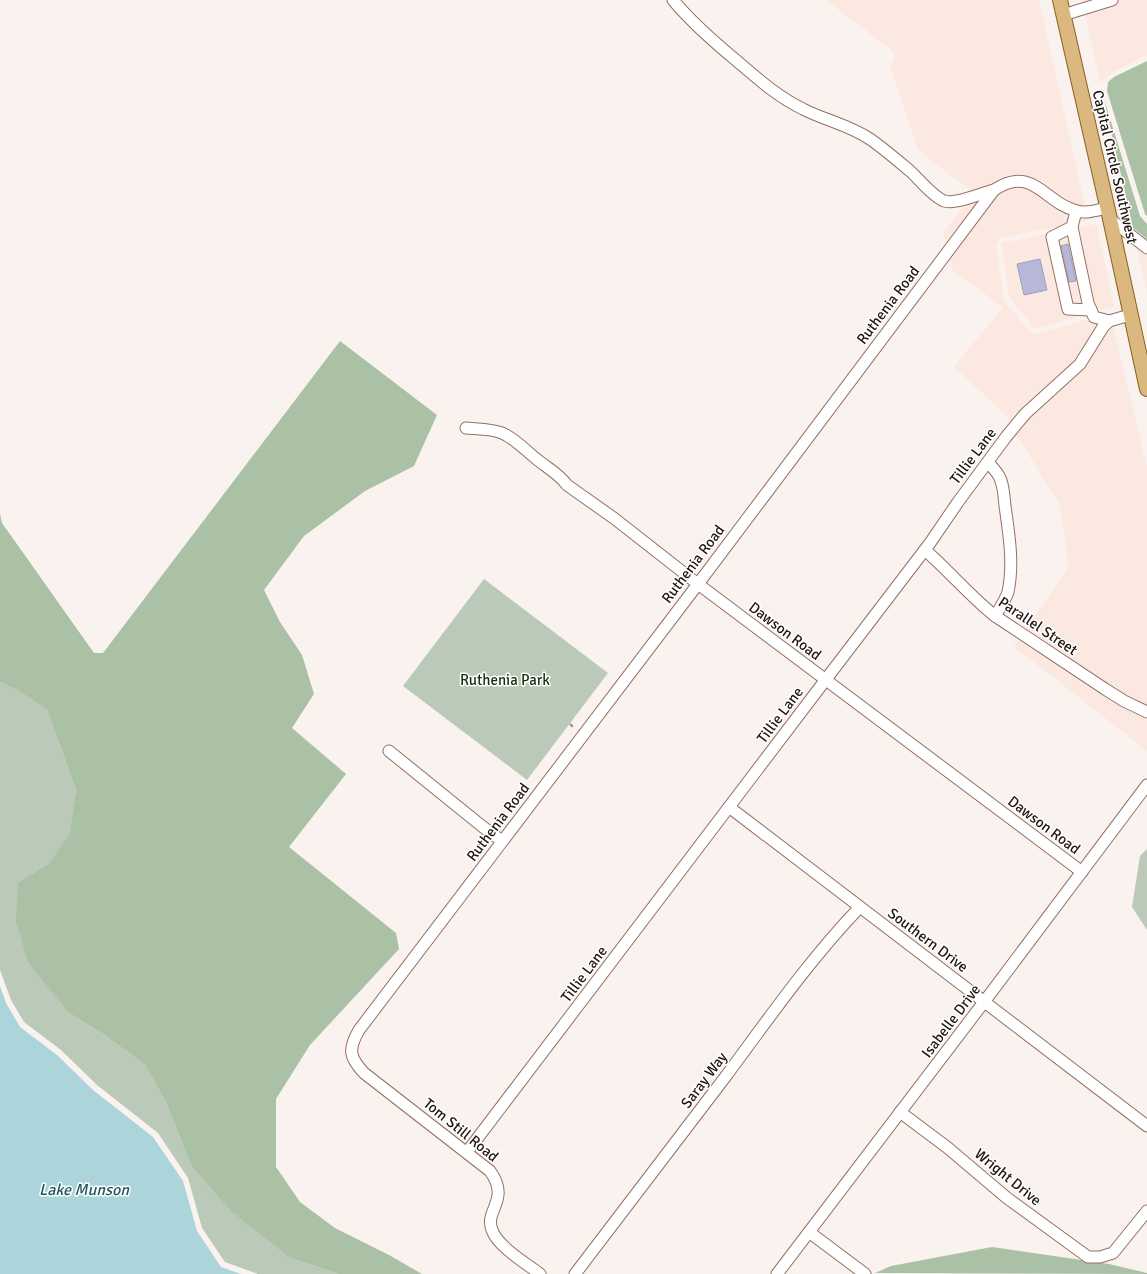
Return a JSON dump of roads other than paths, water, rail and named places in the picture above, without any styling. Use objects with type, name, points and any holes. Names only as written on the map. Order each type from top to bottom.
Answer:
[{"type":"main road","name":"Capital Circle Southwest","points":[[1060,0],[1147,389]]},
{"type":"street","points":[[673,0],[684,14],[707,36],[769,88],[784,99],[804,109],[869,138],[909,170],[936,196],[951,203],[994,190]]},
{"type":"street","points":[[1063,15],[1110,0]]},
{"type":"street","name":"Ruthenia Road","points":[[353,1058],[351,1049],[353,1040],[359,1030],[698,584],[994,190],[1010,181],[1019,180],[1039,188],[1060,203],[1076,211],[1108,214]]},
{"type":"street","points":[[1076,211],[1072,227],[1088,303],[1094,317],[1109,321],[1130,315]]},
{"type":"street","points":[[1108,214],[1147,248]]},
{"type":"street","points":[[1072,227],[1052,236],[1068,309],[1091,310]]},
{"type":"street","name":"Tillie Lane","points":[[467,1152],[925,550],[1006,437],[1025,414],[1080,364],[1103,327],[1109,321]]},
{"type":"street","name":"Dawson Road","points":[[466,428],[502,432],[516,441],[539,461],[562,477],[567,485],[637,536],[825,680],[1082,872]]},
{"type":"street","points":[[988,462],[995,470],[1002,484],[1009,535],[1010,581],[1003,604],[995,616]]},
{"type":"street","name":"Parallel Street","points":[[925,550],[941,564],[981,605],[995,616],[1111,693],[1147,712]]},
{"type":"street","points":[[389,751],[502,841]]},
{"type":"street","name":"Isabelle Drive","points":[[777,1274],[1147,785]]},
{"type":"street","name":"Southern Drive","points":[[729,807],[1147,1126]]},
{"type":"street","name":"Saray Way","points":[[575,1274],[701,1109],[811,961],[835,932],[860,907]]},
{"type":"street","name":"Tom Still Road","points":[[353,1058],[356,1065],[364,1073],[490,1171],[498,1185],[499,1195],[490,1222],[491,1229],[496,1238],[507,1249],[540,1274]]},
{"type":"street","name":"Wright Drive","points":[[900,1112],[948,1148],[1007,1198],[1088,1257],[1113,1253],[1147,1211]]},
{"type":"street","points":[[809,1232],[865,1274]]},
{"type":"water","name":"Lake Munson","points":[[0,986],[6,1003],[20,1027],[57,1055],[93,1090],[153,1137],[183,1181],[197,1231],[221,1267],[241,1274],[0,1274]]},
{"type":"park label","name":"Ruthenia Park","points":[[505,680]]}]
